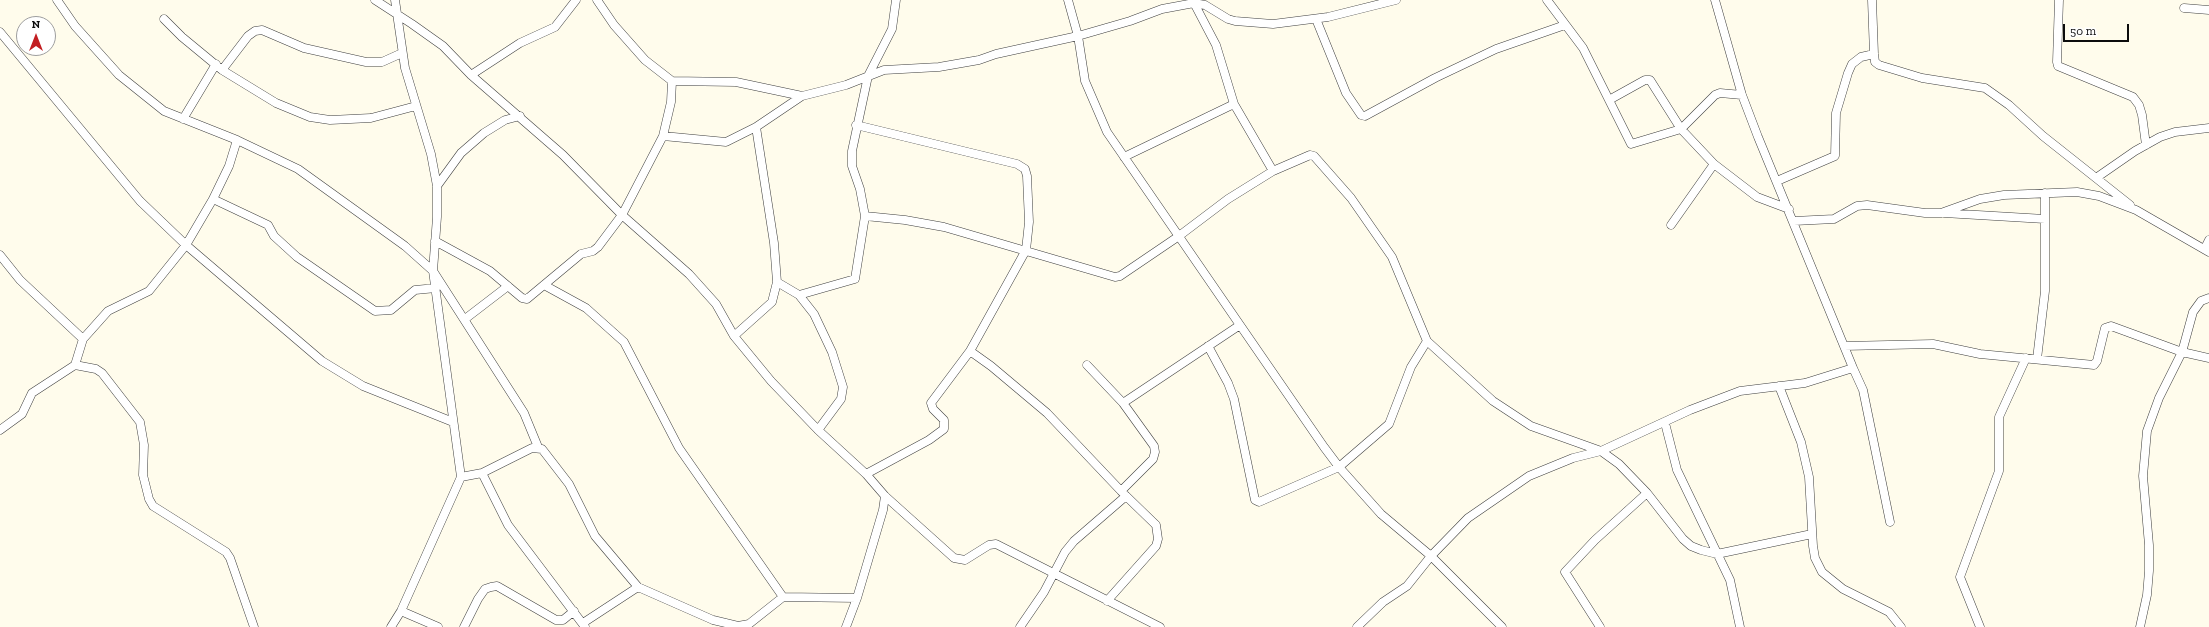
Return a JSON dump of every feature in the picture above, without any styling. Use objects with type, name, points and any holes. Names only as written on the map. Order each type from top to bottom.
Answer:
[{"type":"street","points":[[57,0],[75,26],[119,76],[164,111],[237,140],[298,169],[405,246],[433,271],[524,413],[538,447],[542,449],[569,484],[595,536],[638,587],[727,625],[750,626],[783,597],[857,598]]},
{"type":"street","points":[[375,0],[443,46],[471,75],[520,116],[562,155],[622,215],[689,274],[716,304],[734,336],[771,381],[818,430],[866,474],[885,496],[954,558],[965,560],[989,545],[996,544],[1160,627]]},
{"type":"street","points":[[392,627],[401,611],[461,477],[433,271],[437,186],[431,154],[404,68],[395,0]]},
{"type":"street","points":[[471,75],[520,43],[555,27],[576,0]]},
{"type":"street","points":[[597,0],[614,24],[646,60],[672,81],[736,82],[802,96]]},
{"type":"street","points":[[799,295],[855,279],[865,216],[860,189],[851,158],[856,125],[868,76],[892,29],[896,0]]},
{"type":"street","points":[[1068,0],[1078,36],[1085,81],[1107,132],[1240,325],[1339,467],[1381,514],[1431,556],[1502,627]]},
{"type":"street","points":[[663,136],[726,142],[756,127],[802,96],[846,85],[868,76],[893,69],[960,64],[996,54],[1078,36],[1130,21],[1162,9],[1194,3],[1205,5],[1228,19],[1244,22],[1273,24],[1316,19],[1396,0]]},
{"type":"street","points":[[1547,0],[1583,48],[1630,144],[1681,129],[1715,95],[1720,93],[1742,95]]},
{"type":"street","points":[[1715,0],[1742,95],[1794,221],[1801,244],[1863,390],[1890,522]]},
{"type":"street","points":[[1872,0],[1874,54],[1875,62],[1879,65],[1901,73],[1985,88],[2009,105],[2043,136],[2136,210],[2207,250],[2209,240]]},
{"type":"street","points":[[2059,0],[2058,66],[2133,97],[2139,105],[2142,115],[2146,145]]},
{"type":"street","points":[[1194,3],[1216,45],[1234,104],[1273,171]]},
{"type":"street","points":[[2184,8],[2209,10]]},
{"type":"street","points":[[164,19],[182,37],[222,70],[276,103],[310,117],[330,120],[371,118],[416,106]]},
{"type":"street","points":[[1316,19],[1346,93],[1361,116],[1365,116],[1435,78],[1496,49],[1565,24]]},
{"type":"street","points":[[222,70],[248,36],[254,31],[262,30],[304,48],[366,62],[382,62],[402,53]]},
{"type":"street","points":[[0,32],[140,201],[186,244],[322,361],[363,386],[453,422]]},
{"type":"street","points":[[1777,181],[1835,156],[1836,113],[1848,73],[1852,64],[1856,60],[1874,54]]},
{"type":"street","points":[[183,118],[216,64]]},
{"type":"street","points":[[1609,100],[1647,79],[1681,129],[1714,164],[1757,197],[1789,209]]},
{"type":"street","points":[[435,241],[490,271],[525,299],[581,254],[593,251],[598,247],[622,215],[663,136],[671,102],[672,81]]},
{"type":"street","points":[[1124,157],[1234,104]]},
{"type":"street","points":[[437,186],[461,153],[484,133],[505,120],[520,116]]},
{"type":"street","points":[[856,125],[1017,164],[1025,169],[1028,176],[1029,222],[1026,250],[970,351],[931,403],[933,409],[944,420],[944,429],[929,440],[866,474]]},
{"type":"street","points":[[734,336],[772,302],[777,282],[774,243],[756,127]]},
{"type":"street","points":[[2096,178],[2146,145],[2175,132],[2209,128]]},
{"type":"street","points":[[0,430],[22,414],[32,393],[75,365],[83,339],[108,311],[149,291],[186,244],[213,198],[229,166],[237,140]]},
{"type":"street","points":[[865,216],[905,220],[944,227],[1115,277],[1120,276],[1179,236],[1228,199],[1273,171],[1304,156],[1314,156],[1351,198],[1392,257],[1427,341],[1493,401],[1518,418],[1548,433],[1601,451],[1619,464],[1647,493],[1683,539],[1691,546],[1717,554],[1812,534]]},
{"type":"street","points":[[1671,224],[1714,164]]},
{"type":"street","points":[[1941,213],[1980,199],[2004,195],[2045,193],[2086,193],[2136,210]]},
{"type":"street","points":[[2037,359],[2045,291],[2045,193]]},
{"type":"street","points":[[213,198],[268,225],[274,236],[297,257],[375,311],[391,310],[415,290],[436,288]]},
{"type":"street","points":[[1794,221],[1834,219],[1849,209],[1867,205],[1925,213],[2045,219]]},
{"type":"street","points":[[0,255],[3,262],[20,280],[83,339]]},
{"type":"street","points":[[777,282],[799,295],[814,314],[832,352],[843,387],[841,399],[818,430]]},
{"type":"street","points":[[544,285],[586,308],[624,342],[679,448],[783,597]]},
{"type":"street","points":[[465,319],[508,286]]},
{"type":"street","points":[[2140,627],[2148,595],[2149,571],[2149,545],[2143,476],[2146,442],[2159,398],[2182,352],[2193,312],[2201,301],[2209,298]]},
{"type":"street","points":[[1123,403],[1240,325]]},
{"type":"street","points":[[1844,346],[1933,344],[1980,354],[2094,365],[2097,361],[2105,328],[2108,326],[2182,352],[2209,358]]},
{"type":"street","points":[[1208,346],[1228,383],[1234,399],[1255,500],[1263,502],[1339,467],[1389,424],[1408,373],[1427,341]]},
{"type":"street","points":[[970,351],[991,366],[1047,413],[1123,494],[1156,525],[1158,539],[1156,546],[1107,601]]},
{"type":"street","points":[[1980,627],[1960,577],[1999,471],[1999,417],[2026,358]]},
{"type":"street","points":[[75,365],[96,369],[102,373],[140,422],[144,445],[143,474],[149,499],[153,506],[226,552],[230,558],[254,627]]},
{"type":"street","points":[[1020,627],[1044,592],[1053,572],[1074,541],[1123,494],[1153,459],[1155,452],[1154,446],[1123,403],[1087,365]]},
{"type":"street","points":[[1357,627],[1383,602],[1407,586],[1431,556],[1472,515],[1523,479],[1573,458],[1601,451],[1665,423],[1690,410],[1740,391],[1805,384],[1853,368]]},
{"type":"street","points":[[1779,386],[1801,442],[1809,477],[1812,534],[1815,558],[1822,572],[1844,588],[1889,612],[1901,627]]},
{"type":"street","points":[[1665,423],[1677,470],[1730,580],[1740,627]]},
{"type":"street","points":[[461,477],[482,473],[532,448],[538,447]]},
{"type":"street","points":[[482,473],[508,525],[584,625],[638,587]]},
{"type":"street","points":[[1600,627],[1565,572],[1595,540],[1647,493]]},
{"type":"street","points":[[846,627],[857,598],[883,510],[885,496]]},
{"type":"street","points":[[464,627],[485,588],[497,586],[556,620],[563,620],[574,611]]},
{"type":"street","points":[[401,611],[438,627]]}]
